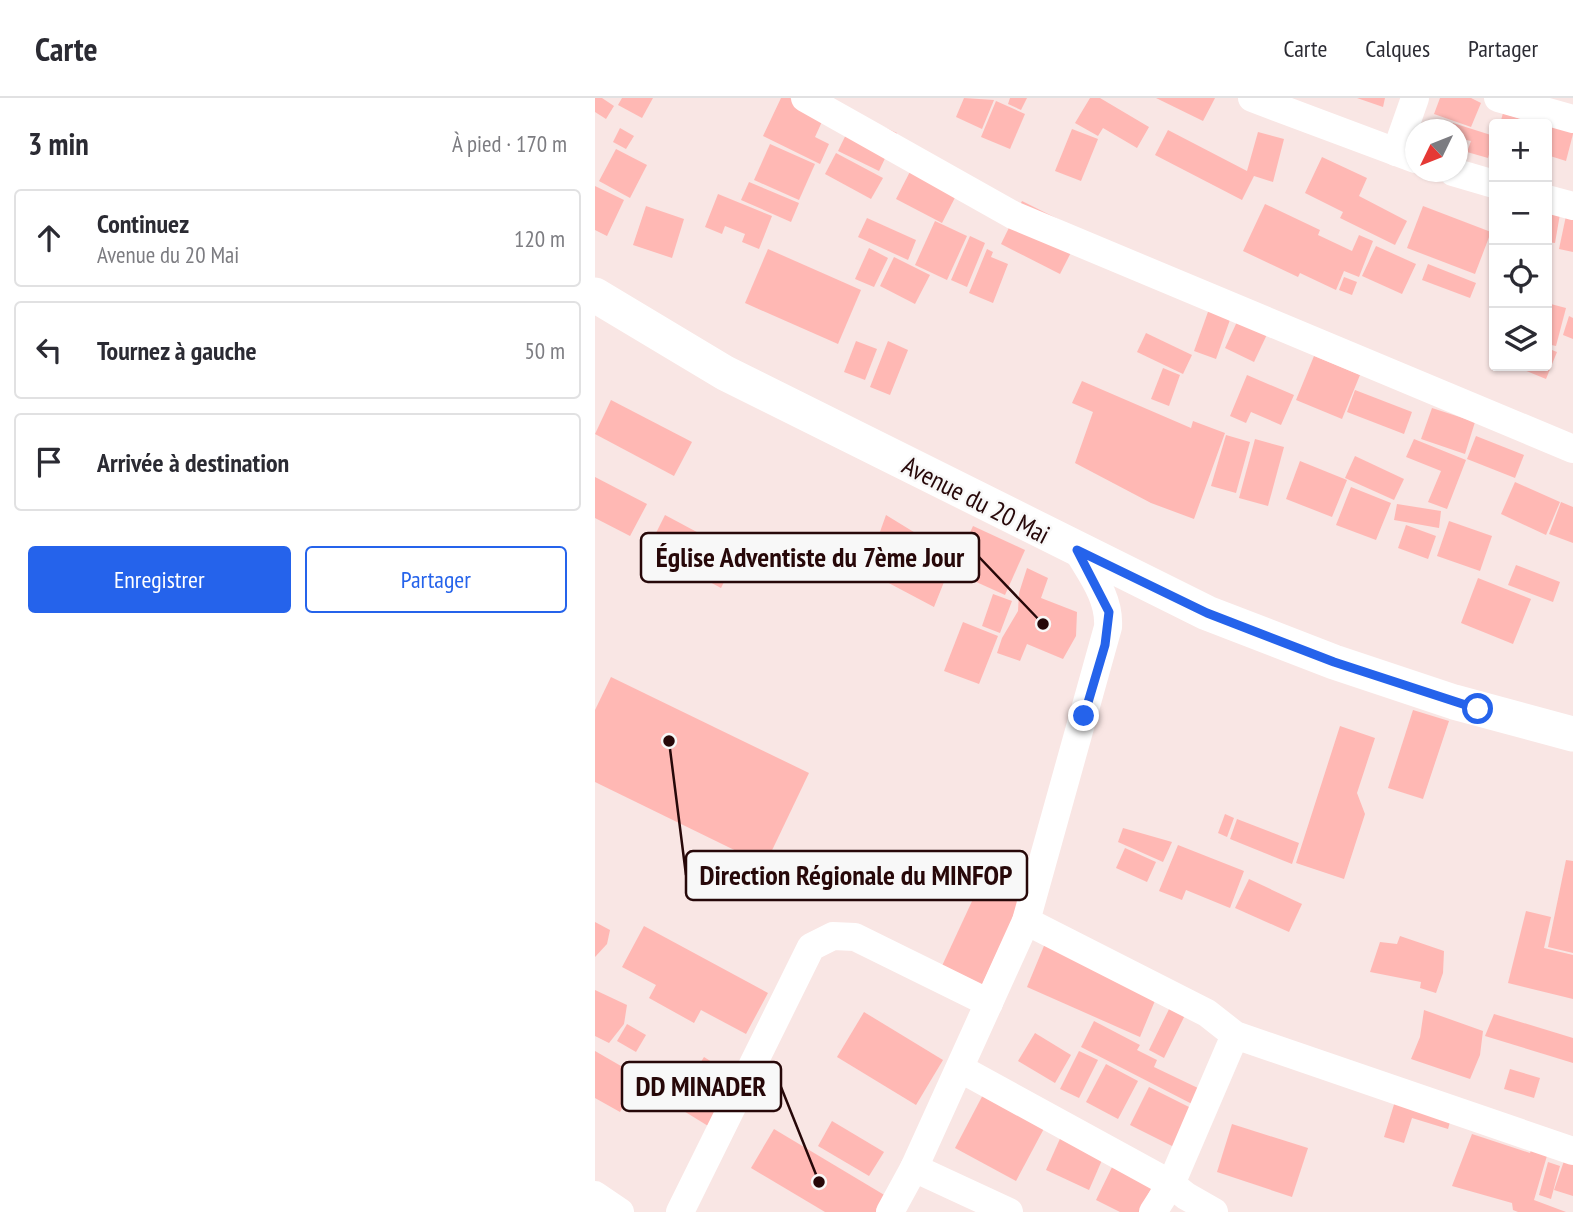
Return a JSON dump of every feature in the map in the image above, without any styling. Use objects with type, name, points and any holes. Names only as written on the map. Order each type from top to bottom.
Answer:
[{"type":"main road","name":"Avenue du 20 Mai","points":[[595,295],[725,373],[1207,613],[1334,662],[1454,702],[1573,734]]},
{"type":"street","points":[[805,98],[1013,215],[1573,449]]},
{"type":"street","points":[[1252,98],[1405,155]]},
{"type":"street","points":[[1412,119],[1415,98]]},
{"type":"street","points":[[1498,98],[1573,119]]},
{"type":"street","points":[[1468,176],[1489,183]]},
{"type":"street","points":[[1552,200],[1573,206]]},
{"type":"street","points":[[890,1212],[961,1069],[1026,921],[1107,636],[1109,612],[1105,599],[1077,550]]},
{"type":"street","points":[[1026,921],[1207,1013],[1235,1035],[1573,1150]]},
{"type":"street","points":[[680,1212],[811,947],[833,936],[855,937],[989,1003]]},
{"type":"street","points":[[1153,1212],[1171,1184],[1235,1035]]},
{"type":"street","points":[[961,1069],[1171,1184],[1214,1212]]},
{"type":"street","points":[[914,1168],[1009,1212]]},
{"type":"street","points":[[595,1195],[620,1212]]},
{"type":"building","points":[[595,98],[602,98],[614,106],[606,119],[595,112]]},
{"type":"building","points":[[622,98],[653,98],[642,118],[618,105]]},
{"type":"building","points":[[781,98],[790,98],[825,115],[815,137],[829,144],[820,164],[763,136]]},
{"type":"building","points":[[964,98],[994,100],[982,129],[956,117]]},
{"type":"building","points":[[1010,98],[1027,98],[1021,110],[1008,104]]},
{"type":"building","points":[[1090,98],[1100,98],[1149,127],[1137,148],[1103,128],[1098,136],[1075,123]]},
{"type":"building","points":[[1156,98],[1215,98],[1203,121]]},
{"type":"building","points":[[1357,98],[1385,98],[1383,107]]},
{"type":"building","points":[[1440,98],[1471,98],[1481,103],[1471,127],[1468,126],[1468,119],[1448,119],[1434,114]]},
{"type":"building","points":[[996,101],[1025,114],[1010,149],[981,137]]},
{"type":"building","points":[[1503,113],[1521,119],[1501,119]]},
{"type":"building","points":[[856,114],[897,133],[879,171],[838,151]]},
{"type":"building","points":[[1573,120],[1573,134],[1566,161],[1552,157],[1552,123]]},
{"type":"building","points":[[620,128],[634,136],[626,149],[613,142]]},
{"type":"building","points":[[1468,128],[1489,134],[1488,158],[1468,152],[1471,141],[1468,140]]},
{"type":"building","points":[[1072,129],[1098,139],[1081,181],[1055,171]]},
{"type":"building","points":[[1168,130],[1247,171],[1258,132],[1284,139],[1273,182],[1254,176],[1242,200],[1155,155]]},
{"type":"building","points":[[770,144],[815,164],[799,200],[754,180]]},
{"type":"building","points":[[616,149],[647,165],[630,198],[599,181]]},
{"type":"building","points":[[836,153],[883,178],[871,199],[825,174]]},
{"type":"building","points":[[919,154],[965,178],[942,223],[896,199]]},
{"type":"building","points":[[1322,157],[1367,178],[1359,196],[1407,221],[1395,245],[1340,218],[1343,212],[1305,193]]},
{"type":"building","points":[[749,182],[799,203],[791,222],[741,200]]},
{"type":"building","points":[[595,186],[624,200],[607,236],[595,230]]},
{"type":"building","points":[[718,194],[772,216],[759,249],[742,242],[745,234],[725,226],[722,234],[705,227]]},
{"type":"building","points":[[1022,201],[1082,231],[1060,274],[1001,244]]},
{"type":"building","points":[[1265,204],[1320,230],[1318,235],[1352,251],[1359,235],[1373,241],[1359,277],[1344,271],[1336,290],[1300,273],[1298,277],[1243,251]]},
{"type":"building","points":[[646,206],[684,219],[672,258],[633,245]]},
{"type":"building","points":[[1423,206],[1489,231],[1475,274],[1407,248]]},
{"type":"building","points":[[1567,211],[1573,213],[1573,252],[1559,249]]},
{"type":"building","points":[[1552,212],[1560,214],[1555,243],[1552,243]]},
{"type":"building","points":[[867,218],[916,240],[908,260],[858,237]]},
{"type":"building","points":[[935,221],[967,236],[947,280],[915,265]]},
{"type":"building","points":[[970,236],[985,243],[967,287],[951,280]]},
{"type":"building","points":[[1376,246],[1416,264],[1402,294],[1362,276]]},
{"type":"building","points":[[869,248],[888,258],[874,287],[855,279]]},
{"type":"building","points":[[768,249],[861,290],[838,344],[745,303]]},
{"type":"building","points":[[987,249],[993,252],[991,257],[1008,264],[993,303],[969,293]]},
{"type":"building","points":[[894,257],[930,275],[915,304],[880,286]]},
{"type":"building","points":[[1428,264],[1476,283],[1470,298],[1422,280]]},
{"type":"building","points":[[1344,277],[1357,282],[1352,295],[1339,290]]},
{"type":"building","points":[[1552,304],[1566,308],[1556,346],[1552,345]]},
{"type":"building","points":[[1209,309],[1231,317],[1216,359],[1194,351]]},
{"type":"building","points":[[1241,313],[1270,328],[1254,362],[1225,348]]},
{"type":"building","points":[[1569,316],[1573,318],[1573,339],[1563,335]]},
{"type":"building","points":[[1146,333],[1192,355],[1183,374],[1137,352]]},
{"type":"building","points":[[856,341],[877,349],[865,380],[844,372]]},
{"type":"building","points":[[888,341],[908,350],[890,395],[870,387]]},
{"type":"building","points":[[1552,350],[1557,352],[1552,364]]},
{"type":"building","points":[[1314,356],[1360,375],[1342,419],[1296,400]]},
{"type":"building","points":[[1163,368],[1180,375],[1169,406],[1151,399]]},
{"type":"building","points":[[1526,371],[1549,371],[1546,379]]},
{"type":"building","points":[[1247,375],[1294,395],[1281,425],[1251,412],[1246,423],[1230,416]]},
{"type":"building","points":[[1082,381],[1191,428],[1193,421],[1225,433],[1194,519],[1151,503],[1075,463],[1093,412],[1072,403]]},
{"type":"building","points":[[1355,390],[1412,412],[1404,434],[1347,412]]},
{"type":"building","points":[[611,400],[692,442],[674,476],[595,434]]},
{"type":"building","points":[[1432,408],[1475,422],[1465,454],[1421,439]]},
{"type":"building","points":[[1226,435],[1250,442],[1236,493],[1211,486]]},
{"type":"building","points":[[1476,436],[1524,455],[1515,478],[1467,459]]},
{"type":"building","points":[[1255,439],[1284,447],[1268,506],[1239,498]]},
{"type":"building","points":[[1414,439],[1466,460],[1447,509],[1428,502],[1441,471],[1406,457]]},
{"type":"building","points":[[1355,456],[1404,479],[1394,500],[1345,478]]},
{"type":"building","points":[[1300,461],[1347,480],[1332,517],[1286,499]]},
{"type":"building","points":[[595,477],[647,504],[630,536],[595,518]]},
{"type":"building","points":[[1515,482],[1560,502],[1546,535],[1501,514]]},
{"type":"building","points":[[1351,487],[1391,503],[1376,540],[1336,525]]},
{"type":"building","points":[[1561,502],[1573,507],[1573,543],[1549,534]]},
{"type":"building","points":[[1397,504],[1441,511],[1439,528],[1394,520]]},
{"type":"building","points":[[665,515],[738,554],[721,588],[648,549]]},
{"type":"building","points":[[886,515],[948,553],[935,579],[944,582],[934,607],[866,571]]},
{"type":"building","points":[[1449,521],[1492,536],[1480,571],[1437,556]]},
{"type":"building","points":[[1406,525],[1436,536],[1428,559],[1398,548]]},
{"type":"building","points":[[973,526],[1025,550],[1005,595],[952,571]]},
{"type":"building","points":[[1516,565],[1560,582],[1553,602],[1508,585]]},
{"type":"building","points":[[1027,568],[1048,578],[1041,598],[1077,612],[1076,636],[1063,659],[1027,644],[1020,661],[997,653],[1002,638],[1018,611],[1019,593]]},
{"type":"building","points":[[1478,578],[1531,599],[1513,644],[1461,623]]},
{"type":"building","points":[[993,594],[1012,601],[1000,633],[982,626]]},
{"type":"building","points":[[963,622],[998,636],[979,684],[944,671]]},
{"type":"building","points":[[611,677],[809,773],[765,865],[595,782],[595,710]]},
{"type":"building","points":[[1413,710],[1449,721],[1423,799],[1388,788]]},
{"type":"building","points":[[1340,726],[1375,738],[1357,793],[1365,814],[1344,879],[1296,863]]},
{"type":"building","points":[[1225,814],[1234,818],[1227,837],[1218,833]]},
{"type":"building","points":[[1237,819],[1299,843],[1292,864],[1230,839]]},
{"type":"building","points":[[1123,828],[1172,842],[1163,862],[1118,842]]},
{"type":"building","points":[[1178,845],[1244,871],[1230,908],[1186,890],[1182,900],[1159,891]]},
{"type":"building","points":[[1125,848],[1156,862],[1147,882],[1116,868]]},
{"type":"building","points":[[1566,860],[1573,861],[1573,953],[1548,947]]},
{"type":"building","points":[[1249,879],[1302,904],[1289,932],[1235,908]]},
{"type":"building","points":[[980,884],[1020,903],[981,987],[941,968]]},
{"type":"building","points":[[1526,911],[1551,917],[1544,948],[1573,955],[1573,999],[1508,983]]},
{"type":"building","points":[[595,922],[610,930],[607,944],[595,957]]},
{"type":"building","points":[[644,926],[768,993],[746,1034],[701,1010],[694,1023],[649,998],[656,985],[622,967]]},
{"type":"building","points":[[1400,936],[1444,951],[1443,973],[1436,993],[1420,988],[1421,982],[1370,972],[1380,942],[1397,944]]},
{"type":"building","points":[[1046,941],[1159,991],[1140,1037],[1027,987]]},
{"type":"building","points":[[595,990],[627,1005],[624,1024],[609,1043],[595,1036]]},
{"type":"building","points":[[1172,1003],[1187,1011],[1164,1058],[1149,1050]]},
{"type":"building","points":[[1424,1010],[1483,1031],[1480,1055],[1470,1079],[1411,1059],[1420,1037]]},
{"type":"building","points":[[864,1012],[943,1060],[916,1105],[837,1057]]},
{"type":"building","points":[[1494,1014],[1573,1038],[1573,1063],[1485,1036]]},
{"type":"building","points":[[1094,1021],[1140,1045],[1137,1050],[1157,1060],[1154,1067],[1200,1089],[1192,1104],[1081,1047]]},
{"type":"building","points":[[627,1024],[646,1035],[636,1052],[617,1041]]},
{"type":"building","points":[[1035,1033],[1071,1055],[1055,1083],[1018,1061]]},
{"type":"building","points":[[595,1051],[640,1077],[620,1112],[595,1098]]},
{"type":"building","points":[[1079,1051],[1098,1060],[1079,1098],[1060,1089]]},
{"type":"building","points":[[704,1057],[742,1081],[713,1129],[674,1105]]},
{"type":"building","points":[[1106,1064],[1138,1081],[1118,1119],[1086,1102]]},
{"type":"building","points":[[1510,1069],[1540,1078],[1534,1098],[1504,1089]]},
{"type":"building","points":[[1149,1087],[1195,1110],[1176,1148],[1130,1125]]},
{"type":"building","points":[[986,1089],[1048,1121],[1016,1181],[955,1148]]},
{"type":"building","points":[[1396,1098],[1452,1115],[1448,1129],[1412,1118],[1404,1143],[1384,1137]]},
{"type":"building","points":[[832,1121],[884,1152],[869,1176],[818,1146]]},
{"type":"building","points":[[1232,1124],[1308,1148],[1292,1197],[1217,1172]]},
{"type":"building","points":[[774,1129],[886,1196],[877,1212],[825,1212],[751,1168]]},
{"type":"building","points":[[1063,1132],[1106,1151],[1089,1190],[1046,1170]]},
{"type":"building","points":[[1472,1134],[1530,1153],[1533,1145],[1549,1149],[1534,1200],[1566,1212],[1518,1212],[1513,1210],[1512,1203],[1452,1186]]},
{"type":"building","points":[[1116,1159],[1156,1179],[1139,1212],[1120,1212],[1096,1200]]},
{"type":"building","points":[[1564,1161],[1573,1164],[1573,1196],[1554,1190]]},
{"type":"building","points":[[1548,1162],[1560,1166],[1551,1199],[1539,1195]]},
{"type":"place","name":"Église Adventiste du 7ème Jour","points":[[1043,624]]},
{"type":"place","name":"Direction Régionale du MINFOP","points":[[669,741]]},
{"type":"place","name":"DD MINADER","points":[[819,1182]]},
{"type":"route","points":[[1084,716],[1105,645],[1109,612],[1105,599],[1077,550],[1207,613],[1334,662],[1478,709]]}]
